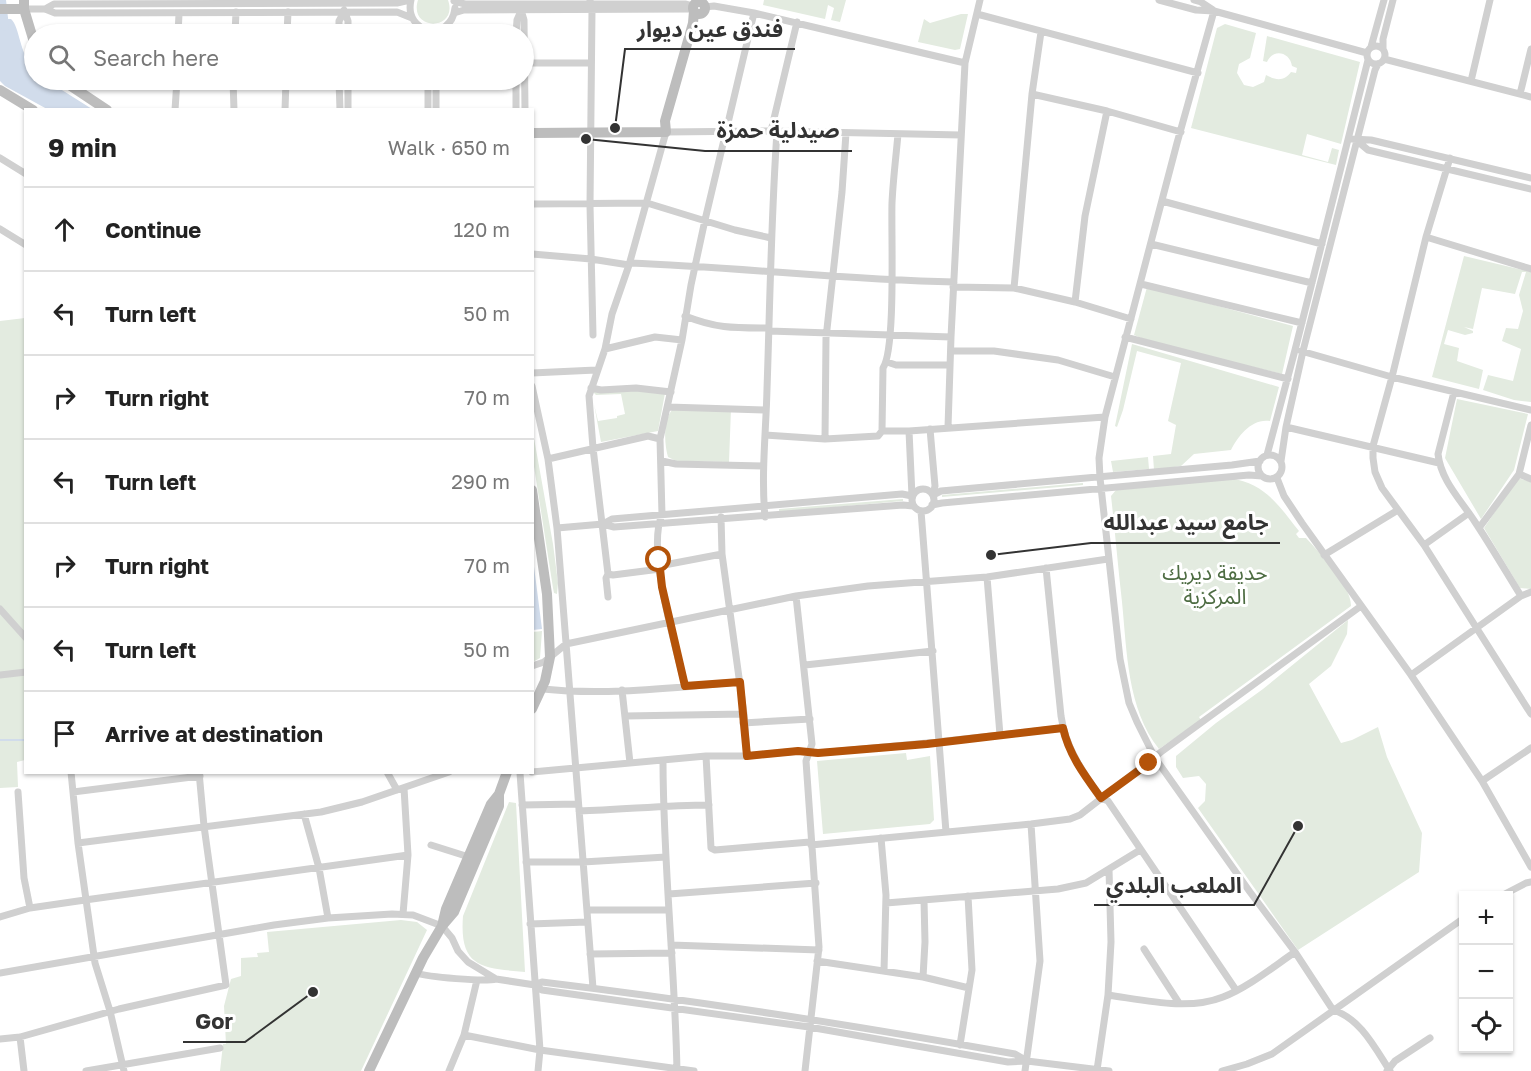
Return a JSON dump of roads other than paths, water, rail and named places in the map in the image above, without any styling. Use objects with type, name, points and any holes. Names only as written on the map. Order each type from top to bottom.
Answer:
[{"type":"main road","points":[[0,9],[21,6],[28,24]]},
{"type":"main road","points":[[534,133],[666,132],[665,121],[699,6]]},
{"type":"main road","points":[[0,90],[30,108]]},
{"type":"main road","points":[[77,90],[104,108]]},
{"type":"main road","points":[[534,504],[547,594],[550,657],[543,689],[534,705]]},
{"type":"main road","points":[[442,926],[446,909],[506,774]]},
{"type":"main road","points":[[369,1071],[416,973],[442,926],[454,912],[499,806],[499,794]]},
{"type":"street","points":[[45,9],[54,4],[129,2],[236,5],[397,3],[411,0],[410,12],[416,24]]},
{"type":"street","points":[[448,24],[454,13],[453,0],[465,4],[654,2],[699,6]]},
{"type":"street","points":[[948,427],[965,63],[980,0]]},
{"type":"street","points":[[1159,0],[1196,10],[1214,11],[1368,53],[1379,47],[1383,49]]},
{"type":"street","points":[[1194,0],[1214,11]]},
{"type":"street","points":[[933,495],[941,491],[1248,464],[1260,461],[1267,455],[1288,379],[1299,351],[1352,139],[1368,53],[1384,0]]},
{"type":"street","points":[[1384,59],[1383,39],[1393,0]]},
{"type":"street","points":[[1471,81],[1490,0]]},
{"type":"street","points":[[454,13],[521,3]]},
{"type":"street","points":[[517,24],[521,3]]},
{"type":"street","points":[[521,3],[524,24]]},
{"type":"street","points":[[592,3],[714,6],[754,12],[965,63]]},
{"type":"street","points":[[592,3],[590,205],[593,335]]},
{"type":"street","points":[[339,24],[344,4]]},
{"type":"street","points":[[344,4],[348,24]]},
{"type":"street","points":[[21,6],[45,9],[55,13],[178,14],[236,5],[288,12],[344,4],[397,12],[412,18]]},
{"type":"street","points":[[235,24],[236,5]]},
{"type":"street","points":[[1214,11],[1125,337],[1105,417],[1099,458],[1108,560],[1129,703],[1155,758],[1295,952],[1333,1010],[1345,1014],[1367,1036],[1389,1071],[1395,1061],[1430,1038]]},
{"type":"street","points":[[287,24],[288,12]]},
{"type":"street","points":[[685,686],[659,568],[658,525],[662,515],[660,439],[705,220],[754,12]]},
{"type":"street","points":[[178,14],[178,24]]},
{"type":"street","points":[[977,14],[1198,73]]},
{"type":"street","points":[[765,517],[763,466],[774,132],[797,22]]},
{"type":"street","points":[[1014,288],[1032,94],[1041,32]]},
{"type":"street","points":[[1520,94],[1531,49]]},
{"type":"street","points":[[1368,53],[1373,64],[1378,64]]},
{"type":"street","points":[[1352,139],[1378,64],[1384,59]]},
{"type":"street","points":[[1384,59],[1531,97]]},
{"type":"street","points":[[534,63],[591,63]]},
{"type":"street","points":[[175,108],[176,90]]},
{"type":"street","points":[[233,90],[234,108]]},
{"type":"street","points":[[285,108],[286,90]]},
{"type":"street","points":[[339,90],[340,108]]},
{"type":"street","points":[[348,90],[348,108]]},
{"type":"street","points":[[428,90],[428,108]]},
{"type":"street","points":[[436,90],[436,108]]},
{"type":"street","points":[[516,90],[516,108]]},
{"type":"street","points":[[525,90],[525,108]]},
{"type":"street","points":[[1032,94],[1107,111],[1181,132]]},
{"type":"street","points":[[1074,302],[1085,216],[1107,111]]},
{"type":"street","points":[[608,597],[603,524],[589,408],[591,388],[605,349],[612,314],[630,264],[666,132],[961,135]]},
{"type":"street","points":[[825,440],[827,333],[846,133]]},
{"type":"street","points":[[765,435],[825,440],[878,436],[882,431],[883,368],[887,362],[889,336],[892,202],[898,134]]},
{"type":"street","points":[[1352,139],[1371,140],[1531,178]]},
{"type":"street","points":[[1352,139],[1368,150],[1531,189]]},
{"type":"street","points":[[1390,154],[1392,145]]},
{"type":"street","points":[[0,158],[24,173]]},
{"type":"street","points":[[1450,158],[1426,237],[1373,446],[1375,472],[1378,482],[1424,545],[1531,714]]},
{"type":"street","points":[[557,528],[603,524],[614,527],[658,525],[903,505],[913,506],[921,511],[942,503],[1102,488],[1249,475],[1262,476],[1269,480],[1277,478],[1282,472],[1281,461],[1302,323],[1322,244],[1339,192]]},
{"type":"street","points":[[1162,201],[1322,244]]},
{"type":"street","points":[[534,204],[647,203],[735,231],[771,238]]},
{"type":"street","points":[[0,229],[24,244]]},
{"type":"street","points":[[1426,237],[1531,269]]},
{"type":"street","points":[[1151,244],[1312,284]]},
{"type":"street","points":[[534,254],[630,264],[695,266],[1014,288],[1074,302],[1131,319]]},
{"type":"street","points":[[1141,284],[1302,323]]},
{"type":"street","points":[[685,316],[718,327],[951,337]]},
{"type":"street","points":[[605,349],[655,337],[682,340]]},
{"type":"street","points":[[1125,337],[1288,379]]},
{"type":"street","points":[[951,351],[994,351],[1058,360],[1115,377]]},
{"type":"street","points":[[1299,351],[1392,377],[1531,410]]},
{"type":"street","points":[[887,362],[951,364]]},
{"type":"street","points":[[534,373],[596,370]]},
{"type":"street","points":[[591,388],[601,390],[636,388],[671,392]]},
{"type":"street","points":[[1454,392],[1438,454],[1439,463],[1458,500],[1479,528],[1521,596]]},
{"type":"street","points":[[534,396],[548,459],[557,528],[594,988]]},
{"type":"street","points":[[668,407],[766,410]]},
{"type":"street","points":[[882,431],[1105,417]]},
{"type":"street","points":[[1479,528],[1519,474],[1531,425]]},
{"type":"street","points":[[1286,427],[1439,463]]},
{"type":"street","points":[[930,429],[935,486],[932,506]]},
{"type":"street","points":[[909,431],[913,506]]},
{"type":"street","points":[[548,459],[648,436],[660,439]]},
{"type":"street","points":[[1267,455],[1275,456],[1281,461]]},
{"type":"street","points":[[662,461],[676,464],[763,466]]},
{"type":"street","points":[[1260,461],[1258,469],[1262,476]]},
{"type":"street","points":[[1197,469],[1198,480]]},
{"type":"street","points":[[1519,474],[1531,479]]},
{"type":"street","points":[[1277,478],[1284,496],[1411,675],[1482,781],[1531,867]]},
{"type":"street","points":[[912,496],[916,490],[924,488],[933,495]]},
{"type":"street","points":[[603,524],[612,519],[902,494],[912,496]]},
{"type":"street","points":[[720,510],[722,554],[744,714],[747,756]]},
{"type":"street","points":[[1324,555],[1398,510]]},
{"type":"street","points":[[921,511],[946,832]]},
{"type":"street","points":[[1424,545],[1469,513]]},
{"type":"street","points":[[608,574],[659,568],[722,554]]},
{"type":"street","points":[[534,665],[544,662],[566,644],[796,596],[868,586],[987,577],[1108,560]]},
{"type":"street","points":[[1046,568],[1063,728],[1072,755],[1101,798],[1108,801],[1236,990]]},
{"type":"street","points":[[987,577],[1000,735]]},
{"type":"street","points":[[1411,675],[1521,596],[1531,592]]},
{"type":"street","points":[[796,596],[812,744],[807,752],[806,761],[819,950],[805,1071]]},
{"type":"street","points":[[706,756],[711,848],[715,850],[881,838],[1070,819],[1089,810],[1101,798],[1361,606]]},
{"type":"street","points":[[0,609],[24,636]]},
{"type":"street","points":[[804,665],[933,651]]},
{"type":"street","points":[[0,675],[24,672]]},
{"type":"street","points":[[543,689],[569,692],[740,682]]},
{"type":"street","points":[[622,690],[630,763]]},
{"type":"street","points":[[625,716],[744,714]]},
{"type":"street","points":[[743,723],[810,719]]},
{"type":"street","points":[[534,772],[706,756],[747,756],[798,751],[818,753],[1063,728]]},
{"type":"street","points":[[1482,781],[1531,747]]},
{"type":"street","points":[[663,760],[663,805],[676,1001],[677,1070]]},
{"type":"street","points":[[71,774],[85,900],[98,977],[110,1011],[123,1067]]},
{"type":"street","points":[[0,1039],[20,1037],[110,1011],[226,985],[204,826],[200,774],[73,792]]},
{"type":"street","points":[[389,774],[400,789],[408,855],[403,914]]},
{"type":"street","points":[[78,843],[344,807],[445,774]]},
{"type":"street","points":[[519,774],[536,985],[540,1050],[538,1071]]},
{"type":"street","points":[[18,792],[24,878],[30,908]]},
{"type":"street","points":[[522,805],[627,809],[663,805],[709,805]]},
{"type":"street","points":[[304,814],[319,868],[328,918]]},
{"type":"street","points":[[1025,1071],[1040,961],[1031,824]]},
{"type":"street","points":[[881,838],[886,903],[884,971]]},
{"type":"street","points":[[431,845],[469,856]]},
{"type":"street","points":[[886,903],[1058,889],[1086,883],[1140,850]]},
{"type":"street","points":[[0,917],[30,908],[408,855]]},
{"type":"street","points":[[526,862],[583,862],[666,857]]},
{"type":"street","points":[[1097,1070],[1108,995],[1111,942],[1109,869]]},
{"type":"street","points":[[1511,891],[1531,882]]},
{"type":"street","points":[[669,894],[816,883]]},
{"type":"street","points":[[960,1045],[972,951],[968,896]]},
{"type":"street","points":[[923,978],[924,900]]},
{"type":"street","points":[[587,910],[669,910]]},
{"type":"street","points":[[0,973],[218,934],[328,918],[403,914],[426,918],[442,926],[468,962],[496,979]]},
{"type":"street","points":[[530,924],[587,922]]},
{"type":"street","points":[[1222,1071],[1272,1054],[1459,922]]},
{"type":"street","points":[[590,954],[671,949],[819,950]]},
{"type":"street","points":[[1144,949],[1179,1003]]},
{"type":"street","points":[[1108,995],[1179,1003],[1214,1000],[1236,990],[1295,952]]},
{"type":"street","points":[[818,961],[969,988]]},
{"type":"street","points":[[416,973],[427,977],[487,981],[496,979],[536,985],[542,990],[809,1028],[1008,1062],[1027,1061],[1109,1071]]},
{"type":"street","points":[[449,1071],[464,1035],[477,980]]},
{"type":"street","points":[[536,985],[542,982],[594,988],[810,1019],[1015,1054],[1027,1061]]},
{"type":"street","points":[[464,1035],[540,1050],[694,1071]]},
{"type":"street","points":[[20,1037],[24,1071]]},
{"type":"street","points":[[86,1071],[123,1067],[220,1048]]},
{"type":"water","points":[[0,19],[11,19],[24,52],[24,90],[62,90],[90,108],[45,108],[0,81]]},
{"type":"water","points":[[534,567],[542,629],[534,630]]},
{"type":"waterway","points":[[2,0],[5,27]]},
{"type":"waterway","points":[[0,740],[24,740]]},
{"type":"place","name":"فندق عين ديوار","points":[[615,128]]},
{"type":"place","name":"صيدلية حمزة","points":[[586,139]]},
{"type":"place","name":"جامع سيد عبدالله","points":[[991,555]]},
{"type":"place","name":"الملعب البلدي","points":[[1298,826]]},
{"type":"place","name":"Gor","points":[[313,992]]},
{"type":"park label","name":"حديقة ديريك المركزية","points":[[1215,584]]}]
